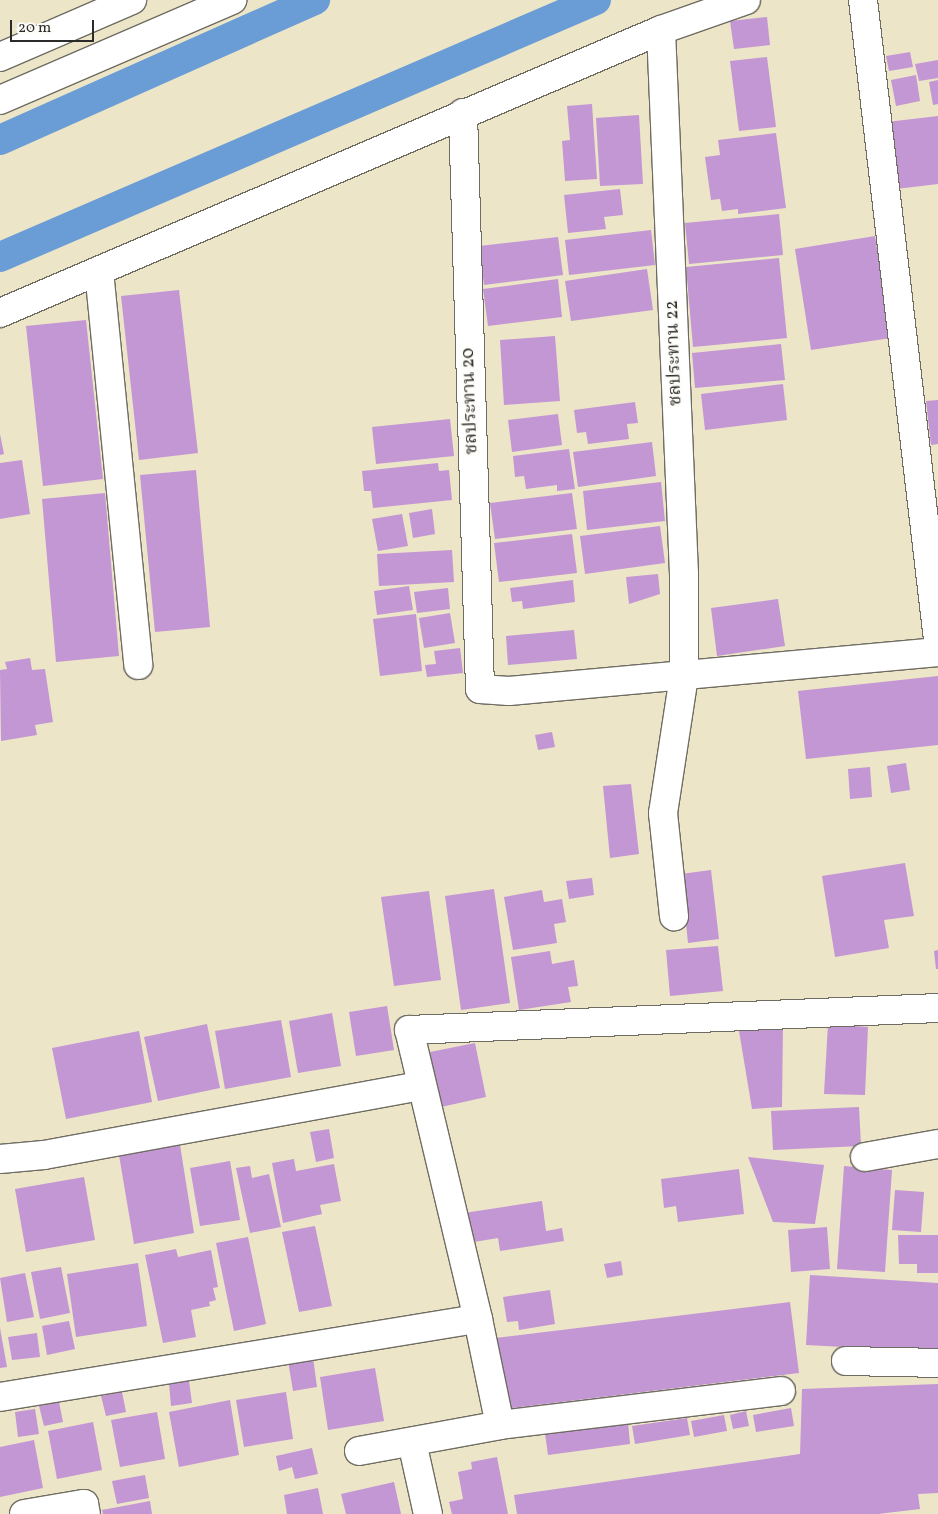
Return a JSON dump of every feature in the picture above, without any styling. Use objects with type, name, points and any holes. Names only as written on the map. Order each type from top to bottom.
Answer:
[{"type":"street","points":[[0,57],[132,0]]},
{"type":"street","points":[[0,100],[232,0]]},
{"type":"street","points":[[0,313],[661,30],[746,0]]},
{"type":"street","points":[[863,0],[938,639]]},
{"type":"street","name":"ชลประทาน 22","points":[[661,30],[684,574],[684,676],[663,813],[674,916]]},
{"type":"street","name":"ชลประทาน 20","points":[[464,113],[480,689],[509,691],[684,676]]},
{"type":"street","points":[[99,271],[138,665]]},
{"type":"street","points":[[684,676],[938,652]]},
{"type":"street","points":[[500,1425],[478,1319],[409,1030],[938,1008]]},
{"type":"street","points":[[0,1159],[44,1155],[421,1086]]},
{"type":"street","points":[[865,1157],[938,1144]]},
{"type":"street","points":[[0,1397],[478,1319]]},
{"type":"street","points":[[846,1361],[938,1363]]},
{"type":"street","points":[[359,1451],[500,1425],[781,1391]]},
{"type":"street","points":[[412,1442],[428,1514]]},
{"type":"street","points":[[24,1514],[84,1504],[86,1514]]},
{"type":"building","points":[[767,17],[770,45],[734,49],[730,21]]},
{"type":"building","points":[[910,52],[913,67],[889,71],[886,56]]},
{"type":"building","points":[[767,57],[776,127],[739,131],[730,61]]},
{"type":"building","points":[[938,60],[938,78],[919,81],[915,64]]},
{"type":"building","points":[[916,75],[920,101],[896,106],[891,80]]},
{"type":"building","points":[[938,80],[938,104],[933,105],[929,82]]},
{"type":"building","points":[[592,104],[597,179],[565,181],[562,141],[570,140],[567,106]]},
{"type":"building","points":[[639,115],[643,184],[600,186],[596,118]]},
{"type":"building","points":[[938,116],[938,184],[896,189],[887,122]]},
{"type":"building","points":[[776,133],[786,208],[738,214],[738,209],[722,211],[720,199],[711,200],[705,157],[720,155],[718,140]]},
{"type":"building","points":[[620,189],[623,215],[604,217],[606,229],[568,233],[564,195]]},
{"type":"building","points":[[779,214],[783,255],[689,264],[685,223]]},
{"type":"building","points":[[651,230],[655,265],[569,275],[565,240]]},
{"type":"building","points":[[875,236],[891,338],[811,350],[795,249]]},
{"type":"building","points":[[558,237],[563,275],[484,285],[479,246]]},
{"type":"building","points":[[779,258],[787,338],[693,347],[686,267]]},
{"type":"building","points":[[647,269],[653,310],[571,321],[565,281]]},
{"type":"building","points":[[558,279],[562,317],[488,326],[483,289]]},
{"type":"building","points":[[179,290],[198,453],[139,460],[121,296]]},
{"type":"building","points":[[86,320],[103,479],[43,486],[26,326]]},
{"type":"building","points":[[555,336],[560,401],[504,405],[500,340]]},
{"type":"building","points":[[781,344],[785,380],[695,388],[692,353]]},
{"type":"building","points":[[783,384],[787,420],[705,430],[701,394]]},
{"type":"building","points":[[938,400],[938,444],[931,445],[926,401]]},
{"type":"building","points":[[635,402],[638,423],[627,424],[629,439],[588,444],[586,432],[577,433],[574,410]]},
{"type":"building","points":[[558,414],[562,445],[512,452],[508,420]]},
{"type":"building","points":[[450,419],[454,456],[376,464],[372,427]]},
{"type":"building","points":[[0,434],[4,454],[0,455]]},
{"type":"building","points":[[652,442],[656,476],[578,487],[573,452]]},
{"type":"building","points":[[569,449],[575,489],[557,491],[557,485],[526,489],[524,476],[515,477],[513,456]]},
{"type":"building","points":[[22,460],[30,514],[0,519],[0,463]]},
{"type":"building","points":[[438,463],[439,471],[449,470],[452,500],[373,508],[371,491],[364,491],[362,471]]},
{"type":"building","points":[[196,470],[210,627],[155,632],[140,475]]},
{"type":"building","points":[[661,482],[665,521],[587,530],[583,491]]},
{"type":"building","points":[[105,493],[119,656],[56,662],[42,499]]},
{"type":"building","points":[[572,493],[577,529],[495,539],[490,503]]},
{"type":"building","points":[[432,509],[435,534],[413,538],[409,513]]},
{"type":"building","points":[[402,514],[408,546],[378,551],[372,519]]},
{"type":"building","points":[[660,526],[665,563],[585,574],[580,536]]},
{"type":"building","points":[[572,534],[577,573],[499,582],[494,543]]},
{"type":"building","points":[[452,550],[454,582],[379,586],[377,554]]},
{"type":"building","points":[[658,574],[660,594],[629,604],[626,577]]},
{"type":"building","points":[[573,580],[575,602],[523,609],[522,601],[512,602],[510,588]]},
{"type":"building","points":[[409,586],[413,610],[377,615],[374,591]]},
{"type":"building","points":[[448,588],[450,609],[417,613],[414,592]]},
{"type":"building","points":[[778,599],[785,646],[717,656],[711,608]]},
{"type":"building","points":[[450,613],[455,643],[424,648],[419,618]]},
{"type":"building","points":[[416,614],[422,671],[380,676],[373,619]]},
{"type":"building","points":[[574,630],[577,659],[508,665],[506,636]]},
{"type":"building","points":[[460,648],[463,673],[427,677],[425,665],[436,664],[434,651]]},
{"type":"building","points":[[30,658],[32,670],[45,669],[53,722],[35,725],[37,735],[1,741],[0,670],[7,669],[5,662]]},
{"type":"building","points":[[938,676],[938,745],[806,759],[798,691]]},
{"type":"building","points":[[552,732],[555,747],[538,750],[535,735]]},
{"type":"building","points":[[906,763],[910,790],[891,793],[887,766]]},
{"type":"building","points":[[870,767],[872,797],[850,799],[848,769]]},
{"type":"building","points":[[631,784],[639,854],[610,858],[603,786]]},
{"type":"building","points":[[905,863],[914,916],[884,920],[889,948],[835,957],[822,876]]},
{"type":"building","points":[[711,870],[719,939],[688,943],[681,874]]},
{"type":"building","points":[[592,878],[594,895],[569,899],[566,881]]},
{"type":"building","points":[[494,889],[510,1003],[461,1010],[445,896]]},
{"type":"building","points":[[542,890],[544,902],[562,899],[566,922],[554,924],[557,943],[513,950],[504,897]]},
{"type":"building","points":[[429,891],[441,980],[394,986],[381,897]]},
{"type":"building","points":[[718,946],[723,991],[670,996],[666,950]]},
{"type":"building","points":[[938,950],[938,969],[936,969],[934,951]]},
{"type":"building","points":[[550,951],[552,964],[574,960],[578,986],[568,987],[571,1002],[519,1010],[511,957]]},
{"type":"building","points":[[387,1006],[394,1050],[356,1056],[349,1012]]},
{"type":"building","points":[[332,1013],[341,1066],[298,1073],[289,1021]]},
{"type":"building","points":[[281,1020],[291,1077],[225,1089],[215,1031]]},
{"type":"building","points":[[783,1023],[782,1107],[752,1109],[738,1025]]},
{"type":"building","points":[[207,1024],[220,1088],[158,1101],[144,1037]]},
{"type":"building","points":[[828,1024],[868,1027],[865,1095],[824,1094]]},
{"type":"building","points":[[139,1031],[152,1102],[66,1119],[52,1048]]},
{"type":"building","points":[[475,1043],[486,1097],[441,1107],[430,1052]]},
{"type":"building","points":[[859,1107],[861,1146],[773,1150],[771,1111]]},
{"type":"building","points":[[329,1129],[334,1158],[316,1162],[310,1132]]},
{"type":"building","points":[[180,1145],[194,1233],[134,1244],[119,1155]]},
{"type":"building","points":[[748,1157],[824,1165],[815,1224],[773,1222]]},
{"type":"building","points":[[294,1159],[296,1171],[334,1164],[341,1201],[320,1205],[322,1214],[283,1223],[272,1163]]},
{"type":"building","points":[[230,1161],[240,1220],[200,1226],[190,1168]]},
{"type":"building","points":[[250,1166],[252,1178],[269,1174],[281,1227],[250,1233],[236,1168]]},
{"type":"building","points":[[844,1166],[892,1170],[885,1272],[837,1269]]},
{"type":"building","points":[[739,1169],[744,1214],[678,1222],[676,1206],[664,1208],[661,1179]]},
{"type":"building","points":[[84,1177],[95,1240],[26,1252],[15,1189]]},
{"type":"building","points":[[895,1190],[924,1192],[921,1232],[892,1230]]},
{"type":"building","points":[[542,1201],[546,1231],[562,1228],[564,1241],[500,1251],[498,1238],[468,1243],[464,1213]]},
{"type":"building","points":[[315,1226],[332,1306],[299,1312],[282,1232]]},
{"type":"building","points":[[827,1227],[830,1269],[791,1272],[788,1230]]},
{"type":"building","points":[[898,1235],[938,1235],[938,1273],[917,1273],[917,1264],[899,1264]]},
{"type":"building","points":[[248,1237],[266,1324],[234,1331],[216,1243]]},
{"type":"building","points":[[176,1249],[178,1257],[211,1250],[218,1287],[213,1288],[216,1300],[209,1302],[210,1306],[191,1310],[196,1337],[163,1343],[145,1255]]},
{"type":"building","points":[[621,1261],[623,1275],[607,1278],[604,1264]]},
{"type":"building","points":[[138,1263],[147,1326],[76,1337],[67,1274]]},
{"type":"building","points":[[61,1267],[70,1313],[40,1319],[31,1272]]},
{"type":"building","points":[[25,1273],[34,1317],[7,1322],[0,1278]]},
{"type":"building","points":[[810,1275],[938,1283],[938,1352],[806,1345]]},
{"type":"building","points":[[550,1290],[555,1324],[519,1330],[518,1321],[507,1322],[503,1297]]},
{"type":"building","points":[[790,1302],[799,1373],[504,1409],[495,1338]]},
{"type":"building","points":[[69,1321],[75,1349],[47,1355],[42,1326]]},
{"type":"building","points":[[0,1328],[7,1367],[0,1368]]},
{"type":"building","points":[[37,1333],[40,1357],[12,1360],[8,1337]]},
{"type":"building","points":[[313,1357],[317,1387],[293,1391],[288,1361]]},
{"type":"building","points":[[375,1368],[384,1421],[328,1430],[320,1377]]},
{"type":"building","points":[[189,1381],[192,1403],[171,1406],[169,1383]]},
{"type":"building","points":[[938,1384],[938,1493],[918,1494],[920,1509],[878,1514],[517,1514],[514,1495],[800,1454],[802,1389]]},
{"type":"building","points":[[122,1392],[126,1412],[106,1416],[101,1396]]},
{"type":"building","points":[[286,1392],[293,1439],[244,1447],[236,1400]]},
{"type":"building","points":[[230,1400],[239,1455],[179,1467],[169,1412]]},
{"type":"building","points":[[59,1402],[63,1422],[44,1426],[39,1406]]},
{"type":"building","points":[[791,1408],[794,1426],[756,1432],[753,1415]]},
{"type":"building","points":[[35,1409],[39,1434],[18,1437],[15,1412]]},
{"type":"building","points":[[746,1411],[749,1426],[733,1429],[730,1415]]},
{"type":"building","points":[[157,1412],[165,1459],[120,1467],[111,1420]]},
{"type":"building","points":[[724,1415],[727,1431],[694,1437],[691,1421]]},
{"type":"building","points":[[687,1418],[690,1435],[635,1444],[632,1426]]},
{"type":"building","points":[[93,1422],[102,1470],[57,1479],[48,1431]]},
{"type":"building","points":[[628,1422],[630,1444],[548,1455],[545,1433]]},
{"type":"building","points":[[34,1440],[43,1488],[0,1497],[0,1447]]},
{"type":"building","points":[[312,1448],[318,1474],[295,1479],[292,1467],[279,1471],[276,1456]]},
{"type":"building","points":[[497,1457],[508,1514],[452,1514],[449,1502],[463,1499],[458,1472],[472,1469],[471,1462]]},
{"type":"building","points":[[145,1475],[149,1498],[117,1504],[112,1481]]},
{"type":"building","points":[[394,1482],[401,1514],[346,1514],[341,1494]]},
{"type":"building","points":[[318,1488],[323,1514],[287,1514],[284,1495]]},
{"type":"building","points":[[150,1501],[152,1514],[103,1514],[102,1510]]},
{"type":"waterway","points":[[0,140],[315,0]]},
{"type":"waterway","points":[[0,257],[596,0]]}]
